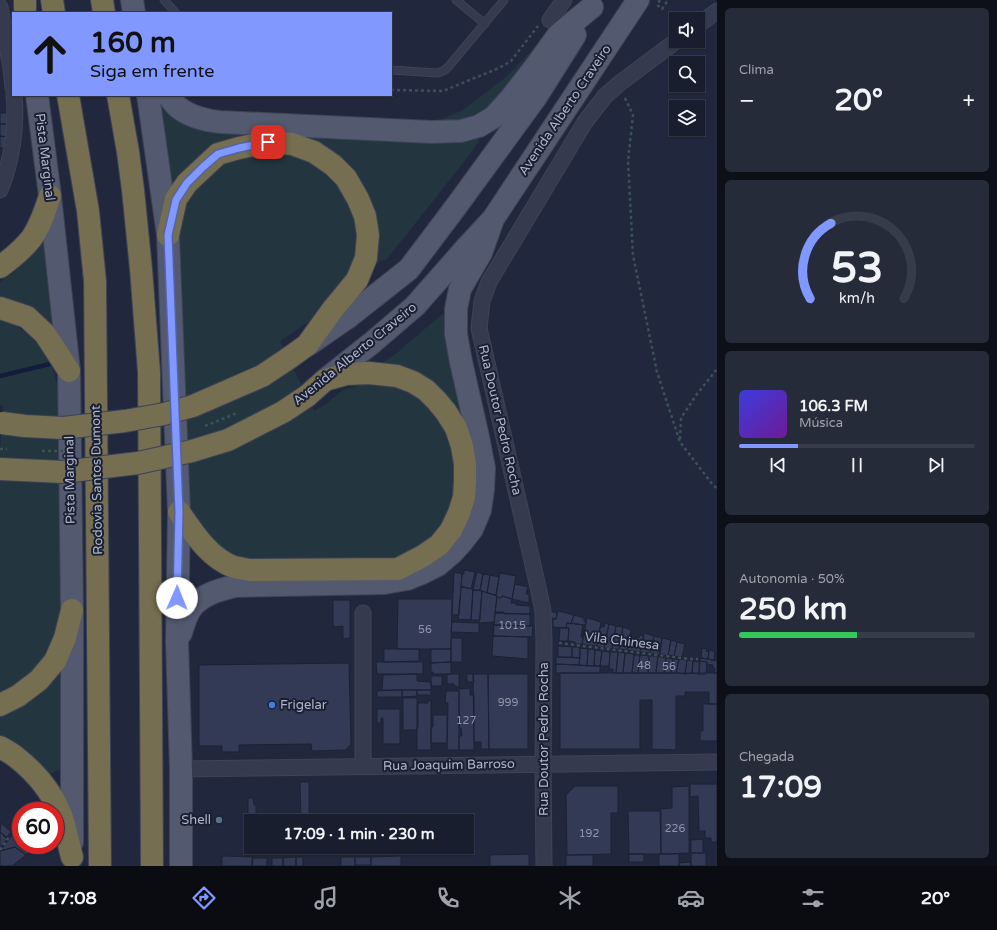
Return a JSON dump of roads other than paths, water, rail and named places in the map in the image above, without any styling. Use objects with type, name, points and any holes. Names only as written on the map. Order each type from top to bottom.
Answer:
[{"type":"highway","points":[[52,0],[54,12]]},
{"type":"highway","points":[[102,0],[104,12]]},
{"type":"highway","name":"Rodovia Santos Dumont","points":[[68,96],[88,211],[95,281],[100,866]]},
{"type":"highway","points":[[118,96],[134,198],[149,372],[152,866]]},
{"type":"highway","points":[[1,423],[63,428],[125,421],[164,414],[193,406],[262,376],[307,345],[333,309],[357,280],[366,258],[368,235],[365,216],[358,199],[346,178],[333,165],[314,152],[292,144],[268,142],[218,154],[187,183],[176,200],[168,235]]},
{"type":"highway","points":[[0,267],[22,249],[30,240],[45,214],[50,196]]},
{"type":"highway","points":[[0,308],[27,317],[45,334],[69,371]]},
{"type":"highway","points":[[179,512],[196,538],[217,558],[233,566],[250,570],[398,569],[424,556],[439,545],[451,530],[459,513],[464,497],[465,481],[465,464],[462,446],[456,428],[446,412],[426,390],[413,382],[397,376],[369,373],[347,374],[325,380]]},
{"type":"highway","name":"Avenida Alberto Craveiro","points":[[0,469],[63,472],[158,459],[192,451],[228,440],[283,412],[307,396],[325,380]]},
{"type":"highway","points":[[0,705],[18,696],[39,680],[55,661],[65,638],[72,610]]},
{"type":"highway","points":[[0,747],[15,756],[28,767],[54,800],[62,816],[72,861]]},
{"type":"main road","points":[[132,0],[134,12]]},
{"type":"main road","name":"Avenida Alberto Craveiro","points":[[325,380],[415,306],[466,246],[493,219],[638,0]]},
{"type":"main road","points":[[169,96],[179,108],[193,116],[220,122],[432,132],[461,131],[479,126],[494,117],[523,82],[559,34],[594,3]]},
{"type":"main road","points":[[307,345],[347,318],[409,269],[536,97],[594,3]]},
{"type":"main road","name":"Pista Marginal","points":[[37,96],[50,196],[69,371],[72,610],[72,861]]},
{"type":"main road","points":[[148,96],[168,235],[179,512],[177,642],[182,866]]},
{"type":"main road","points":[[177,642],[192,608],[213,592],[235,586],[248,585],[384,583],[407,579],[438,565],[452,553],[472,529],[480,510],[484,468],[456,334],[456,309],[460,289],[481,253],[493,219]]},
{"type":"street","points":[[545,21],[564,0]]},
{"type":"street","points":[[0,7],[8,69],[12,84]]},
{"type":"street","points":[[705,20],[717,11]]},
{"type":"street","name":"Rua Doutor Pedro Rocha","points":[[544,866],[544,642],[542,611],[538,587],[479,328],[482,301],[489,282],[585,122],[605,96],[669,46]]},
{"type":"street","points":[[0,190],[11,152],[14,131],[14,96]]},
{"type":"street","points":[[363,613],[363,766]]},
{"type":"street","name":"Rua Joaquim Barroso","points":[[181,769],[717,762]]},
{"type":"lane","points":[[164,0],[175,12]]},
{"type":"lane","points":[[456,0],[465,3],[485,24]]},
{"type":"lane","points":[[392,70],[438,73],[445,70],[504,0]]},
{"type":"waterway","points":[[0,376],[50,364]]},
{"type":"place","name":"Frigelar","points":[[272,705]]},
{"type":"place","name":"Shell","points":[[219,820]]}]
